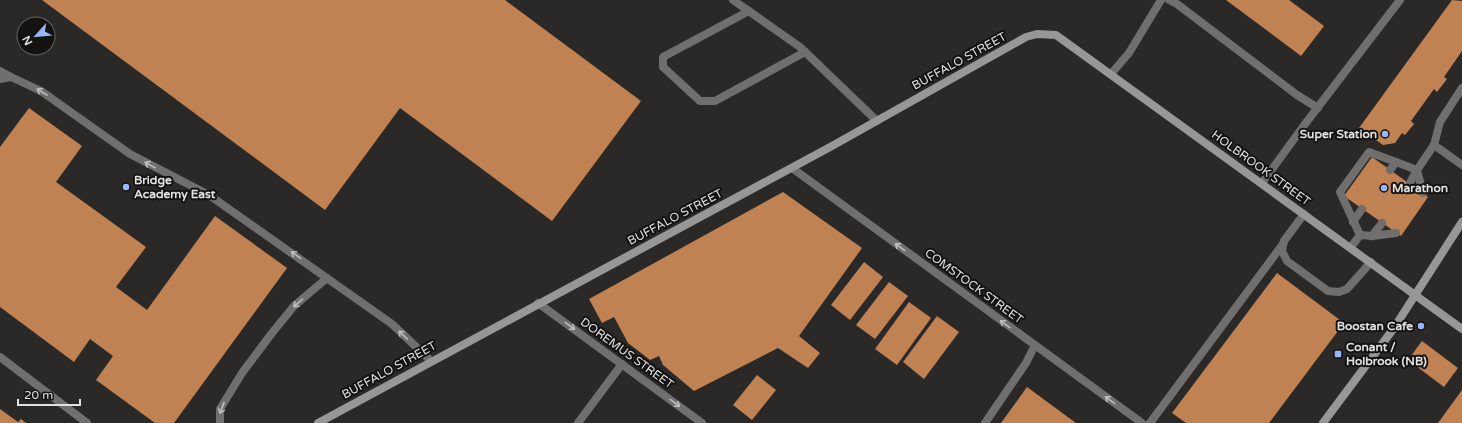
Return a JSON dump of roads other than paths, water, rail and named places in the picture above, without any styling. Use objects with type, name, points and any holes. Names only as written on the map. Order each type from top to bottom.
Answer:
[{"type":"street","points":[[733,0],[805,52],[877,121]]},
{"type":"street","points":[[1111,74],[1129,53],[1162,0]]},
{"type":"street","points":[[1169,0],[1177,4],[1297,95],[1318,108]]},
{"type":"street","points":[[1262,183],[1400,0]]},
{"type":"street","points":[[749,11],[663,57],[663,67],[700,101],[715,101],[805,52]]},
{"type":"street","name":"HOLBROOK STREET","points":[[1043,33],[1056,35],[1416,294],[1462,329]]},
{"type":"street","name":"BUFFALO STREET","points":[[318,423],[538,303],[792,168],[1026,37],[1043,33]]},
{"type":"street","points":[[0,71],[41,91],[130,154],[209,195],[392,324],[431,362]]},
{"type":"street","points":[[0,79],[11,76]]},
{"type":"street","points":[[1410,183],[1434,145],[1440,122],[1462,88]]},
{"type":"street","points":[[1434,145],[1462,165]]},
{"type":"street","points":[[1360,235],[1340,192],[1369,152],[1417,170]]},
{"type":"street","points":[[1390,170],[1396,162]]},
{"type":"street","name":"COMSTOCK STREET","points":[[792,168],[1142,423]]},
{"type":"street","points":[[1417,170],[1423,193]]},
{"type":"street","points":[[1353,222],[1362,209]]},
{"type":"street","points":[[1150,423],[1304,214]]},
{"type":"street","points":[[1323,423],[1394,328],[1462,222]]},
{"type":"street","points":[[1372,236],[1382,223]]},
{"type":"street","points":[[1360,235],[1372,236],[1396,233]]},
{"type":"street","points":[[1350,247],[1360,235]]},
{"type":"street","points":[[1283,244],[1282,251],[1287,261],[1328,291],[1339,292],[1347,289],[1371,262]]},
{"type":"street","points":[[220,423],[220,409],[242,373],[294,306],[328,278]]},
{"type":"street","name":"DOREMUS STREET","points":[[538,303],[702,423]]},
{"type":"street","points":[[985,423],[1026,363],[1035,345]]},
{"type":"street","points":[[0,357],[88,423]]},
{"type":"street","points":[[578,423],[622,364]]},
{"type":"place","name":"Super Station","points":[[1385,134]]},
{"type":"place","name":"Bridge Academy East","points":[[126,187]]},
{"type":"place","name":"Marathon","points":[[1384,188]]},
{"type":"place","name":"Boostan Cafe","points":[[1421,326]]},
{"type":"place","name":"Conant / Holbrook (NB)","points":[[1338,354]]}]
